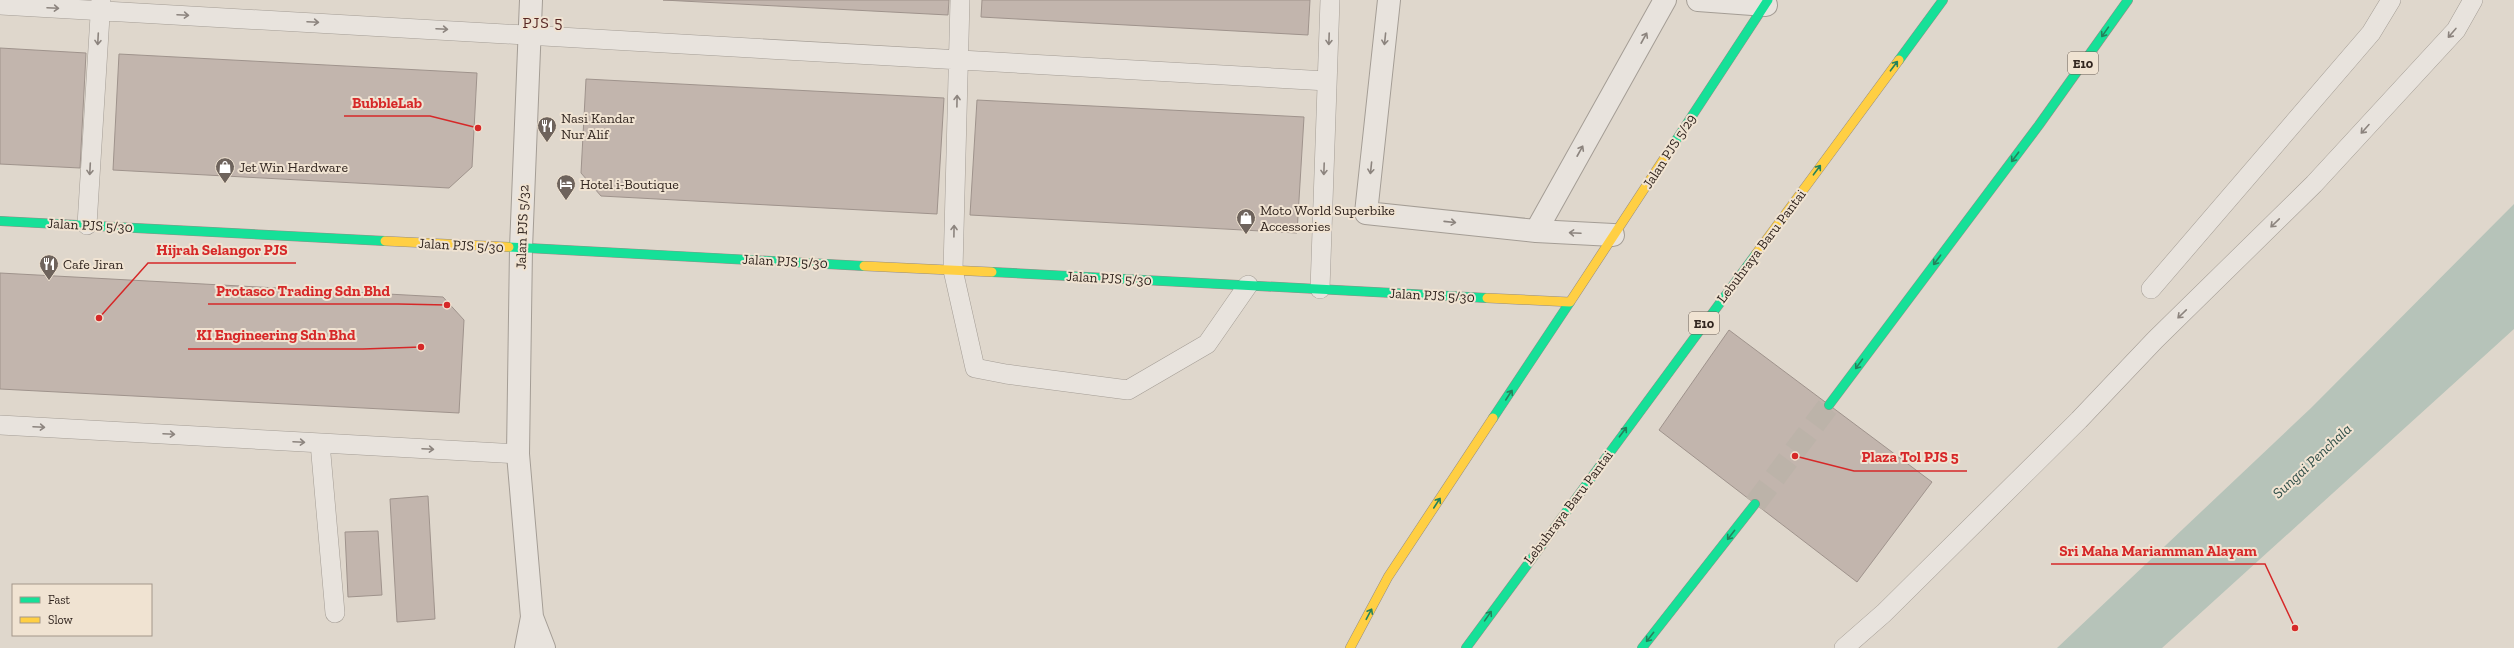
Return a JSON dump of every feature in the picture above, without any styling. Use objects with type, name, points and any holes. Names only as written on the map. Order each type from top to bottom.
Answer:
[{"type":"main road","name":"Lebuhraya Baru Pantai","points":[[1466,648],[1943,0]]},
{"type":"main road","name":"E10","points":[[1829,405],[2039,126],[2128,0]]},
{"type":"main road","name":"Jalan PJS 5/29","points":[[1350,648],[1388,577],[1767,2]]},
{"type":"main road","name":"Jalan PJS 5/30","points":[[0,221],[1570,302]]},
{"type":"main road","points":[[1642,648],[1755,504]]},
{"type":"street","name":"Jalan PJS 5/32","points":[[531,0],[521,248],[518,454],[532,617]]},
{"type":"street","points":[[1389,0],[1366,213],[1536,231],[1614,235]]},
{"type":"street","points":[[1536,231],[1665,0]]},
{"type":"street","points":[[1698,0],[1767,2]]},
{"type":"street","points":[[526,648],[532,617]]},
{"type":"street","points":[[532,617],[544,648]]},
{"type":"lane","points":[[960,0],[953,270],[975,368],[1006,374],[1128,390],[1207,344],[1248,285]]},
{"type":"lane","points":[[1320,289],[1330,0]]},
{"type":"lane","points":[[2151,289],[2371,33],[2391,0]]},
{"type":"lane","points":[[1844,648],[1889,608],[2073,426],[2155,340],[2314,184],[2456,30],[2473,0]]},
{"type":"lane","points":[[0,5],[100,5],[529,34],[1327,81]]},
{"type":"lane","points":[[87,225],[100,5]]},
{"type":"lane","points":[[0,425],[518,454]]},
{"type":"lane","points":[[320,443],[335,613]]},
{"type":"water","name":"Sungai Penchala","points":[[2514,204],[2514,329],[2162,648],[2057,648],[2311,408]]},
{"type":"building","points":[[663,0],[949,0],[948,15]]},
{"type":"building","points":[[982,0],[1310,0],[1308,35],[981,17]]},
{"type":"building","points":[[0,48],[86,53],[80,168],[0,164]]},
{"type":"building","points":[[119,54],[477,73],[472,167],[449,188],[113,170]]},
{"type":"building","points":[[586,79],[944,98],[937,214],[601,196],[581,173]]},
{"type":"building","points":[[977,100],[1304,117],[1297,233],[970,215]]},
{"type":"building","points":[[0,273],[443,297],[464,320],[459,413],[0,389]]},
{"type":"building","points":[[1729,330],[1932,482],[1857,582],[1659,430]]},
{"type":"building","points":[[428,496],[435,619],[397,622],[390,499]]},
{"type":"building","points":[[378,531],[382,595],[348,597],[345,532]]},
{"type":"tunnel","points":[[1755,504],[1829,405]]},
{"type":"traffic: fast","points":[[1671,148],[1768,0]]},
{"type":"traffic: fast","points":[[1899,60],[1943,0]]},
{"type":"traffic: fast","points":[[1829,405],[2039,125],[2128,0]]},
{"type":"traffic: fast","points":[[0,221],[385,241]]},
{"type":"traffic: fast","points":[[509,247],[864,266]]},
{"type":"traffic: fast","points":[[1466,648],[1756,254]]},
{"type":"traffic: fast","points":[[992,272],[1487,298]]},
{"type":"traffic: fast","points":[[1493,418],[1570,302]]},
{"type":"traffic: fast","points":[[1642,648],[1755,504]]},
{"type":"traffic: slow","points":[[1756,254],[1899,60]]},
{"type":"traffic: slow","points":[[1487,298],[1570,302],[1671,148]]},
{"type":"traffic: slow","points":[[385,241],[509,247]]},
{"type":"traffic: slow","points":[[864,266],[992,272]]},
{"type":"traffic: slow","points":[[1350,648],[1388,577],[1493,418]]},
{"type":"place","name":"BubbleLab","points":[[478,128]]},
{"type":"place","name":"Nasi Kandar Nur Alif","points":[[547,143]]},
{"type":"place","name":"Jet Win Hardware","points":[[225,184]]},
{"type":"place","name":"Hotel i-Boutique","points":[[566,201]]},
{"type":"place","name":"Moto World Superbike Accessories","points":[[1246,235]]},
{"type":"place","name":"Cafe Jiran","points":[[49,281]]},
{"type":"place","name":"Protasco Trading Sdn Bhd","points":[[447,305]]},
{"type":"place","name":"Hijrah Selangor PJS","points":[[99,318]]},
{"type":"place","name":"KI Engineering Sdn Bhd","points":[[421,347]]},
{"type":"place","name":"Plaza Tol PJS 5","points":[[1795,456]]},
{"type":"place","name":"Sri Maha Mariamman Alayam","points":[[2295,628]]},
{"type":"district","name":"PJS 5","points":[[543,22]]}]
